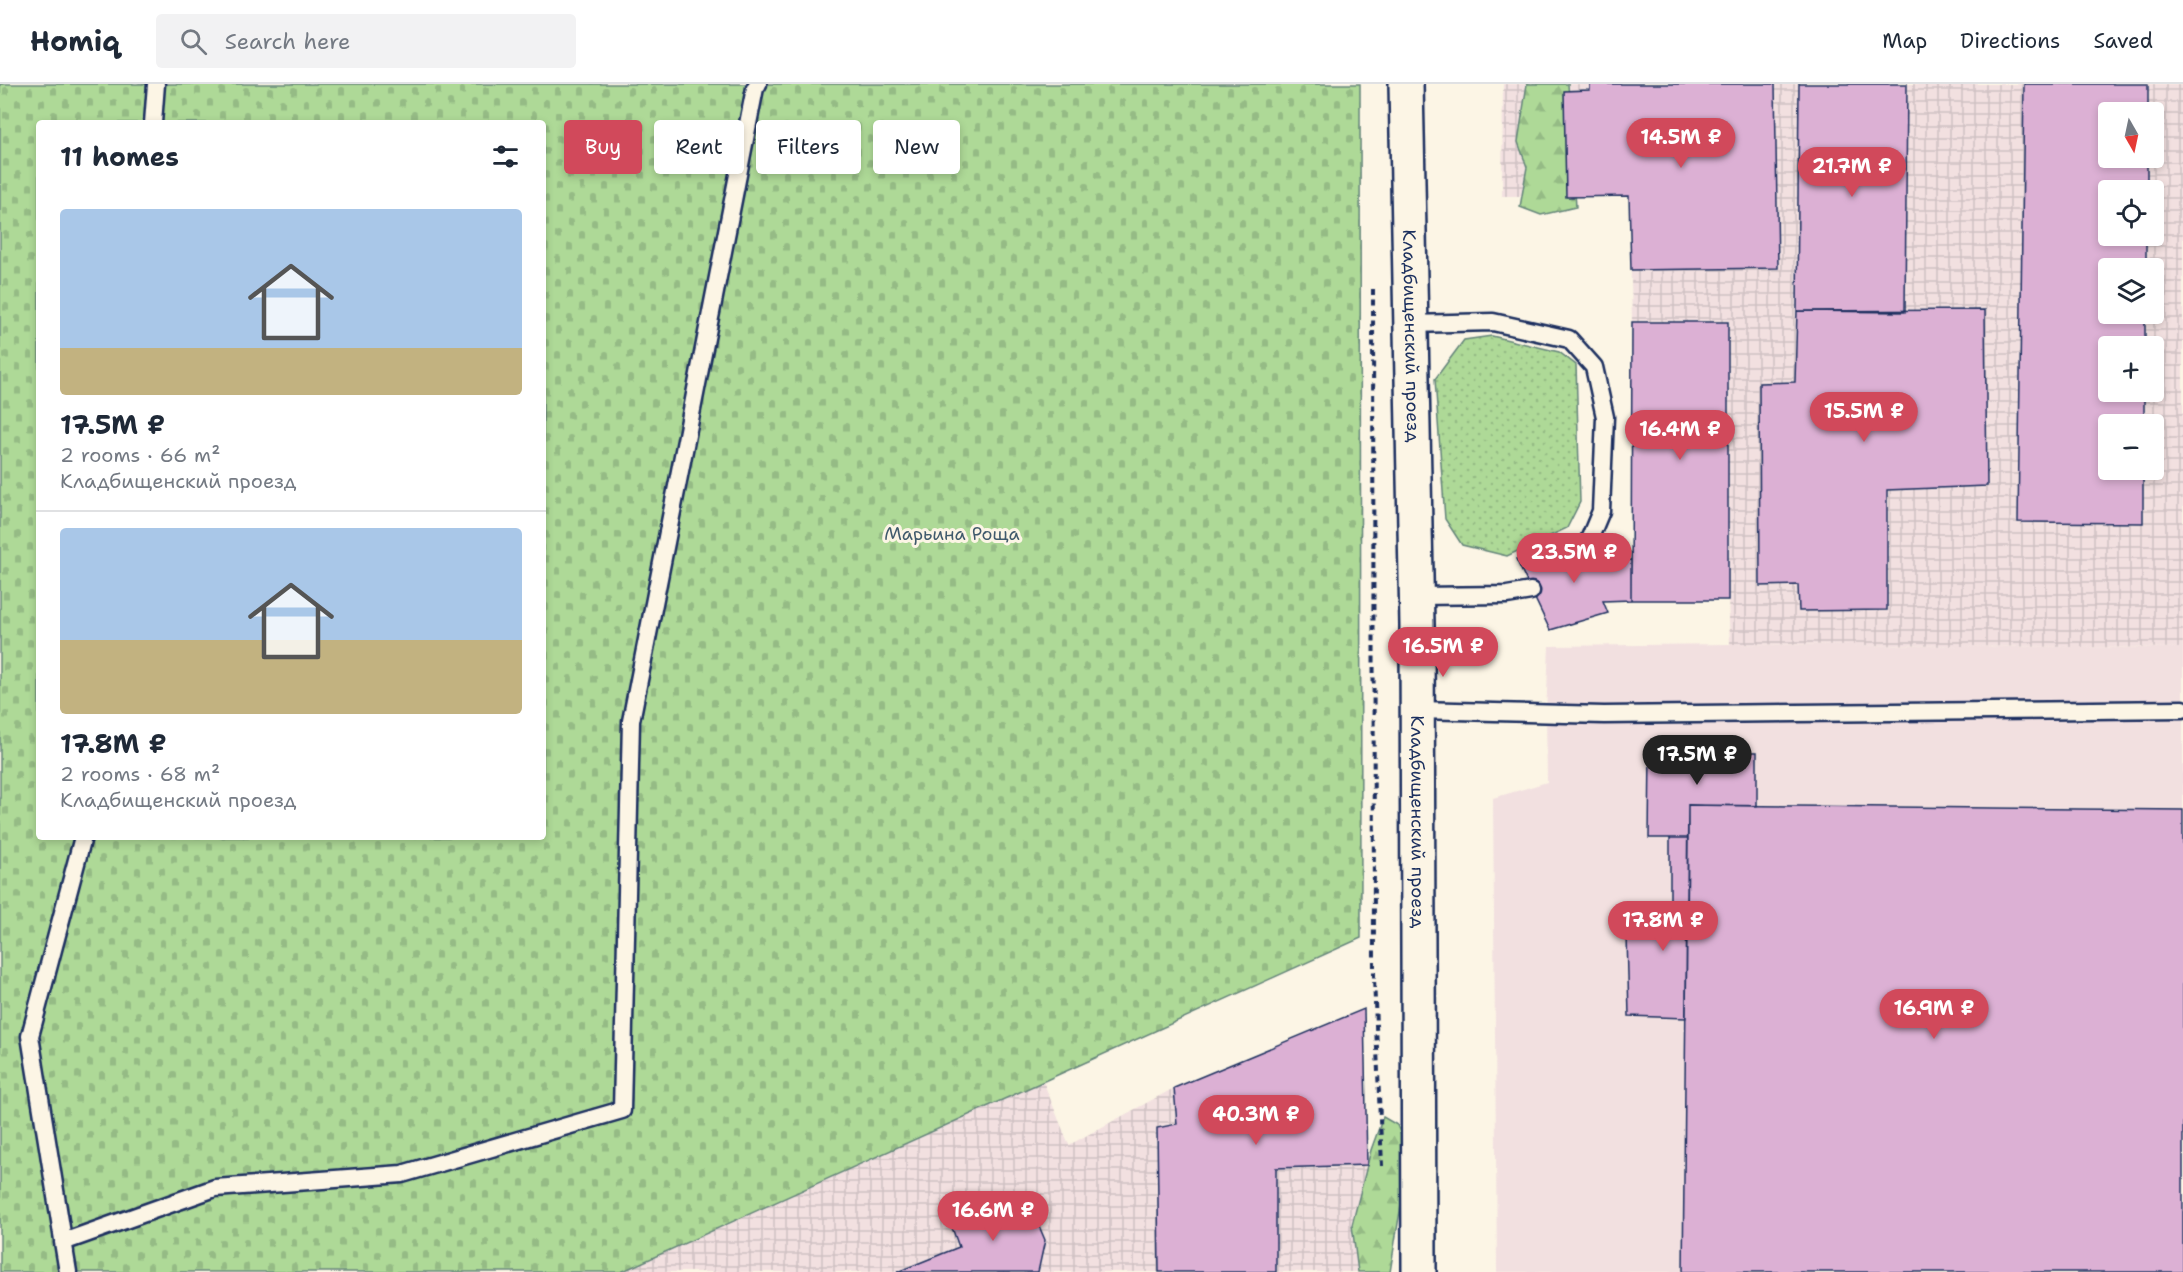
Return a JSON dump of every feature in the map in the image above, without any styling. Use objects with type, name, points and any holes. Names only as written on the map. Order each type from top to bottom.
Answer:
[{"type":"street","name":"Кладбищенский проезд","points":[[1406,84],[1417,596],[1419,1272]]},
{"type":"lane","points":[[153,120],[156,84]]},
{"type":"lane","points":[[63,1242],[215,1188],[402,1173],[622,1110],[631,722],[750,112],[758,84]]},
{"type":"lane","points":[[1411,324],[1493,322],[1569,339],[1594,367],[1605,417],[1601,511],[1581,558]]},
{"type":"lane","points":[[1417,596],[1507,595],[1531,591]]},
{"type":"lane","points":[[1418,710],[1604,715],[2183,709]]},
{"type":"lane","points":[[68,1272],[30,1036],[82,840]]},
{"type":"path","points":[[1373,287],[1374,978],[1383,1178]]},
{"type":"shaded area","points":[[1503,84],[2183,84],[2183,648],[1730,644],[1728,323],[1632,322],[1629,196],[1502,196]]},
{"type":"shaded area","points":[[1730,644],[2183,648],[2183,1272],[1497,1272],[1493,798],[1547,782],[1546,714],[1549,646]]},
{"type":"shaded area","points":[[1364,1009],[1368,1272],[621,1272],[1043,1081],[1069,1145],[1174,1088]]},
{"type":"green space","name":"Марьина Роща","points":[[0,84],[1360,84],[1361,938],[621,1272],[0,1272]]},
{"type":"green space","points":[[1527,84],[1568,84],[1576,207],[1541,215],[1520,207],[1527,167],[1518,142]]},
{"type":"green space","points":[[1492,336],[1559,352],[1576,365],[1580,502],[1567,528],[1507,556],[1462,545],[1445,519],[1435,379],[1464,340]]},
{"type":"green space","points":[[1383,1117],[1397,1125],[1409,1156],[1390,1272],[1358,1272],[1352,1225],[1371,1150]]},
{"type":"building","points":[[1590,84],[1775,84],[1778,268],[1631,270],[1629,196],[1566,197],[1564,91],[1590,90]]},
{"type":"building","points":[[1799,84],[1907,84],[1905,312],[1797,311]]},
{"type":"building","points":[[2024,84],[2148,84],[2148,102],[2098,102],[2098,168],[2147,168],[2147,180],[2098,180],[2098,246],[2146,246],[2146,258],[2098,258],[2098,324],[2145,324],[2145,336],[2098,336],[2098,402],[2144,402],[2144,414],[2098,414],[2098,480],[2143,480],[2143,523],[2018,522]]},
{"type":"building","points":[[1985,310],[1987,486],[1887,490],[1887,610],[1799,611],[1798,585],[1760,586],[1759,383],[1795,382],[1797,311]]},
{"type":"building","points":[[1632,322],[1728,322],[1728,600],[1631,600]]},
{"type":"building","points":[[1571,540],[1581,559],[1631,560],[1631,600],[1603,601],[1608,613],[1550,630],[1516,559]]},
{"type":"building","points":[[1650,751],[1757,752],[1757,806],[1688,805],[1688,838],[1649,838]]},
{"type":"building","points":[[1688,805],[2183,810],[2183,1272],[1683,1272]]},
{"type":"building","points":[[1670,838],[1688,838],[1686,1018],[1629,1016],[1627,935],[1670,935]]},
{"type":"building","points":[[1364,1009],[1367,1165],[1276,1168],[1276,1272],[1159,1272],[1157,1128],[1177,1124],[1174,1088]]},
{"type":"building","points":[[1025,1193],[1045,1240],[1038,1272],[897,1272],[959,1247],[950,1222]]}]
